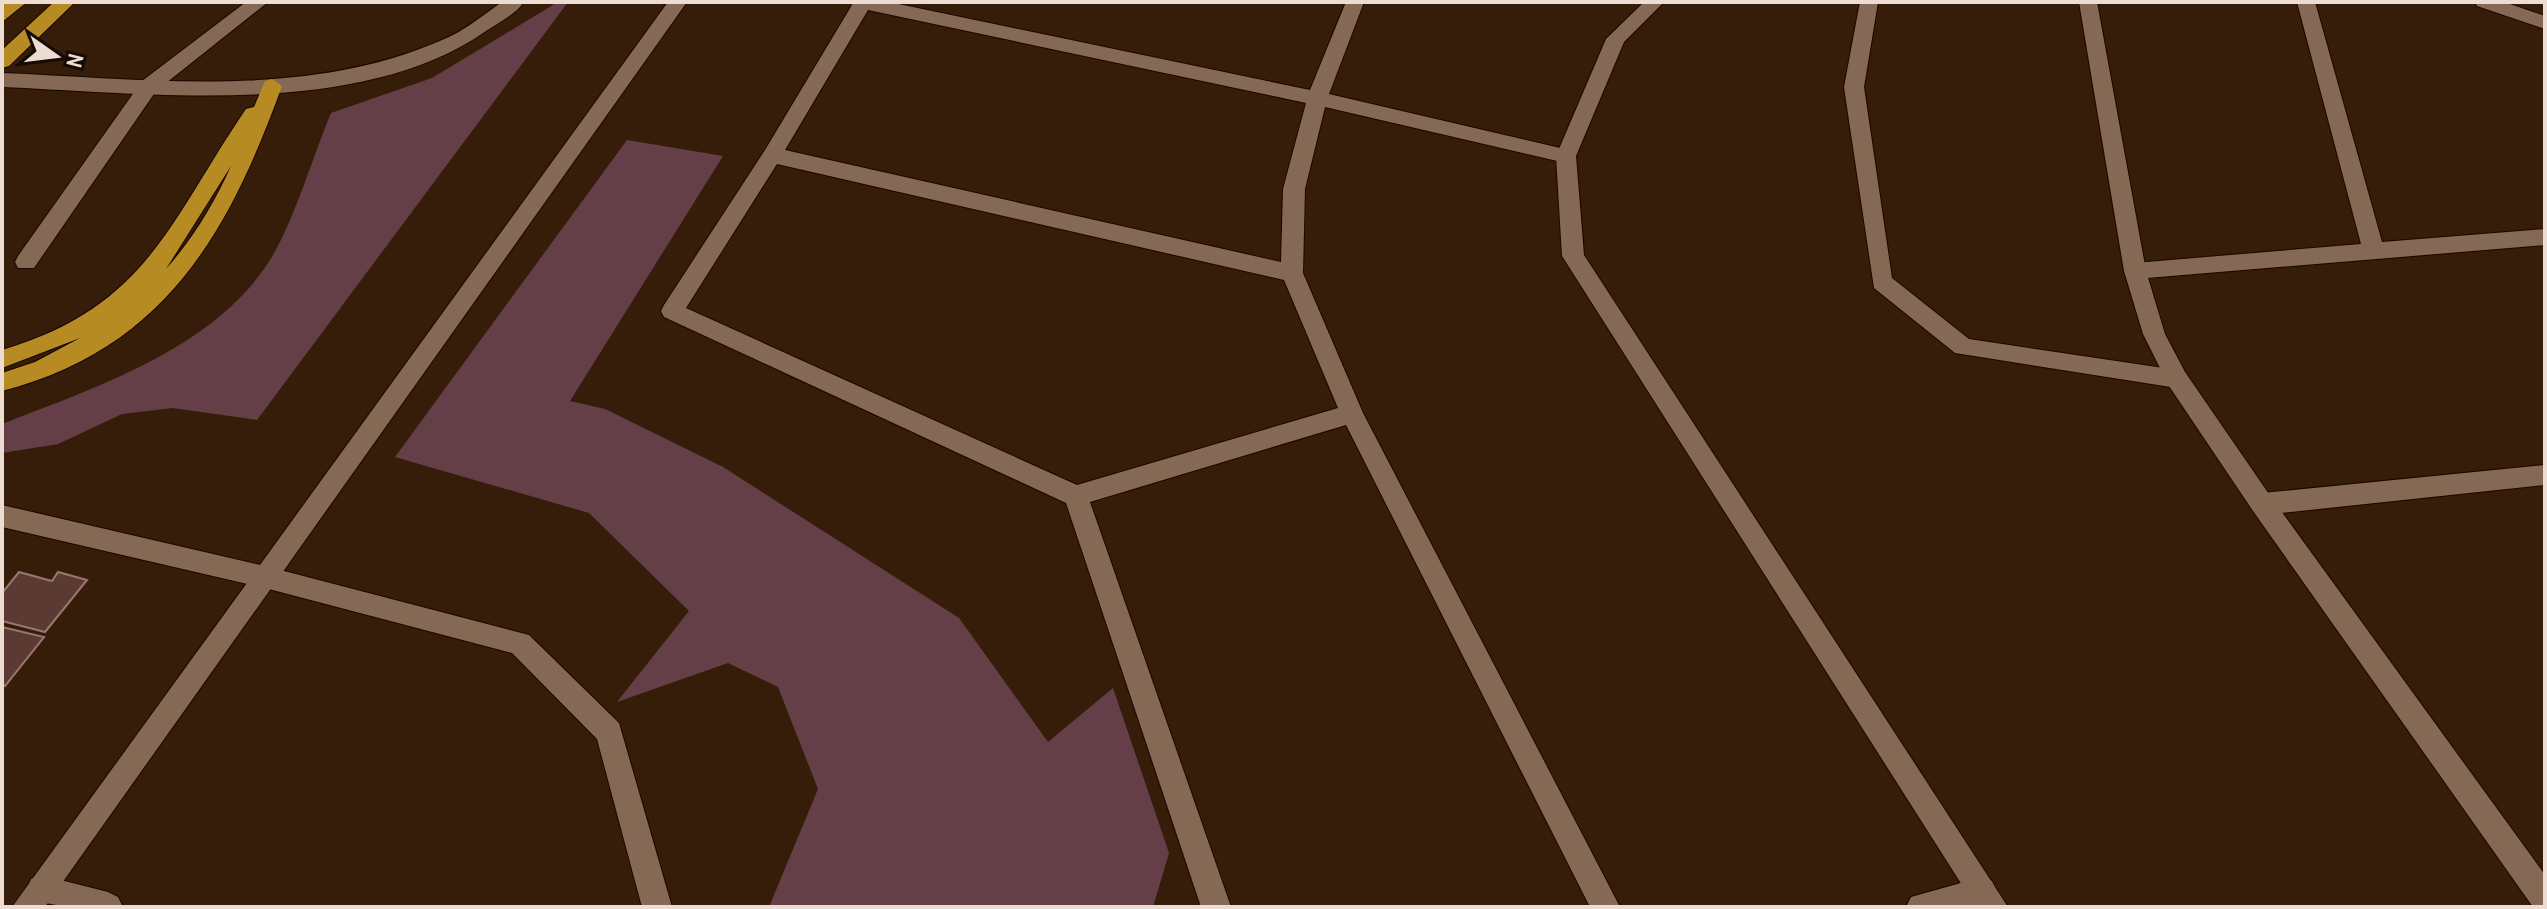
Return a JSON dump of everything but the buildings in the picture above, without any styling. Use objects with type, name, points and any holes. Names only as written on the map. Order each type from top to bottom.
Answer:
[{"type":"highway","points":[[2,16],[18,2]]},
{"type":"highway","points":[[2,61],[66,2]]},
{"type":"highway","points":[[2,359],[79,329],[132,290],[169,251],[224,155],[272,86]]},
{"type":"highway","points":[[2,382],[80,351],[132,316],[175,278],[205,238],[238,178],[272,86]]},
{"type":"street","points":[[26,262],[149,86],[259,2]]},
{"type":"street","points":[[2,80],[149,86],[272,86],[358,75],[409,61],[460,40],[515,2]]},
{"type":"street","points":[[108,907],[34,898],[678,2]]},
{"type":"street","points":[[1352,414],[1076,496],[672,311],[772,155],[862,2],[1317,98],[1566,156]]},
{"type":"street","points":[[1355,2],[1317,98],[1294,189],[1292,273],[1352,414],[1605,907]]},
{"type":"street","points":[[1655,2],[1616,39],[1566,156],[1573,256],[1988,899],[1921,907]]},
{"type":"street","points":[[1869,2],[1854,87],[1882,282],[1963,347],[2177,379]]},
{"type":"street","points":[[2088,2],[2135,271],[2154,334],[2177,379],[2262,504],[2545,899]]},
{"type":"street","points":[[2306,2],[2374,251]]},
{"type":"street","points":[[2484,2],[2545,23]]},
{"type":"street","points":[[772,155],[1292,273]]},
{"type":"street","points":[[2135,271],[2545,237]]},
{"type":"street","points":[[2262,504],[2545,475]]},
{"type":"street","points":[[1076,496],[1216,907]]},
{"type":"street","points":[[2,516],[6,514],[265,577],[520,643],[609,732],[657,907]]},
{"type":"shaded area","points":[[558,2],[568,2],[257,420],[173,408],[122,414],[58,444],[2,453],[2,424],[115,379],[152,360],[221,315],[250,287],[281,239],[331,113],[432,78]]},
{"type":"shaded area","points":[[627,140],[723,156],[570,401],[605,409],[723,467],[959,618],[1048,742],[1113,688],[1169,853],[1153,907],[769,907],[818,789],[778,687],[728,663],[617,702],[689,611],[589,513],[395,457]]}]
